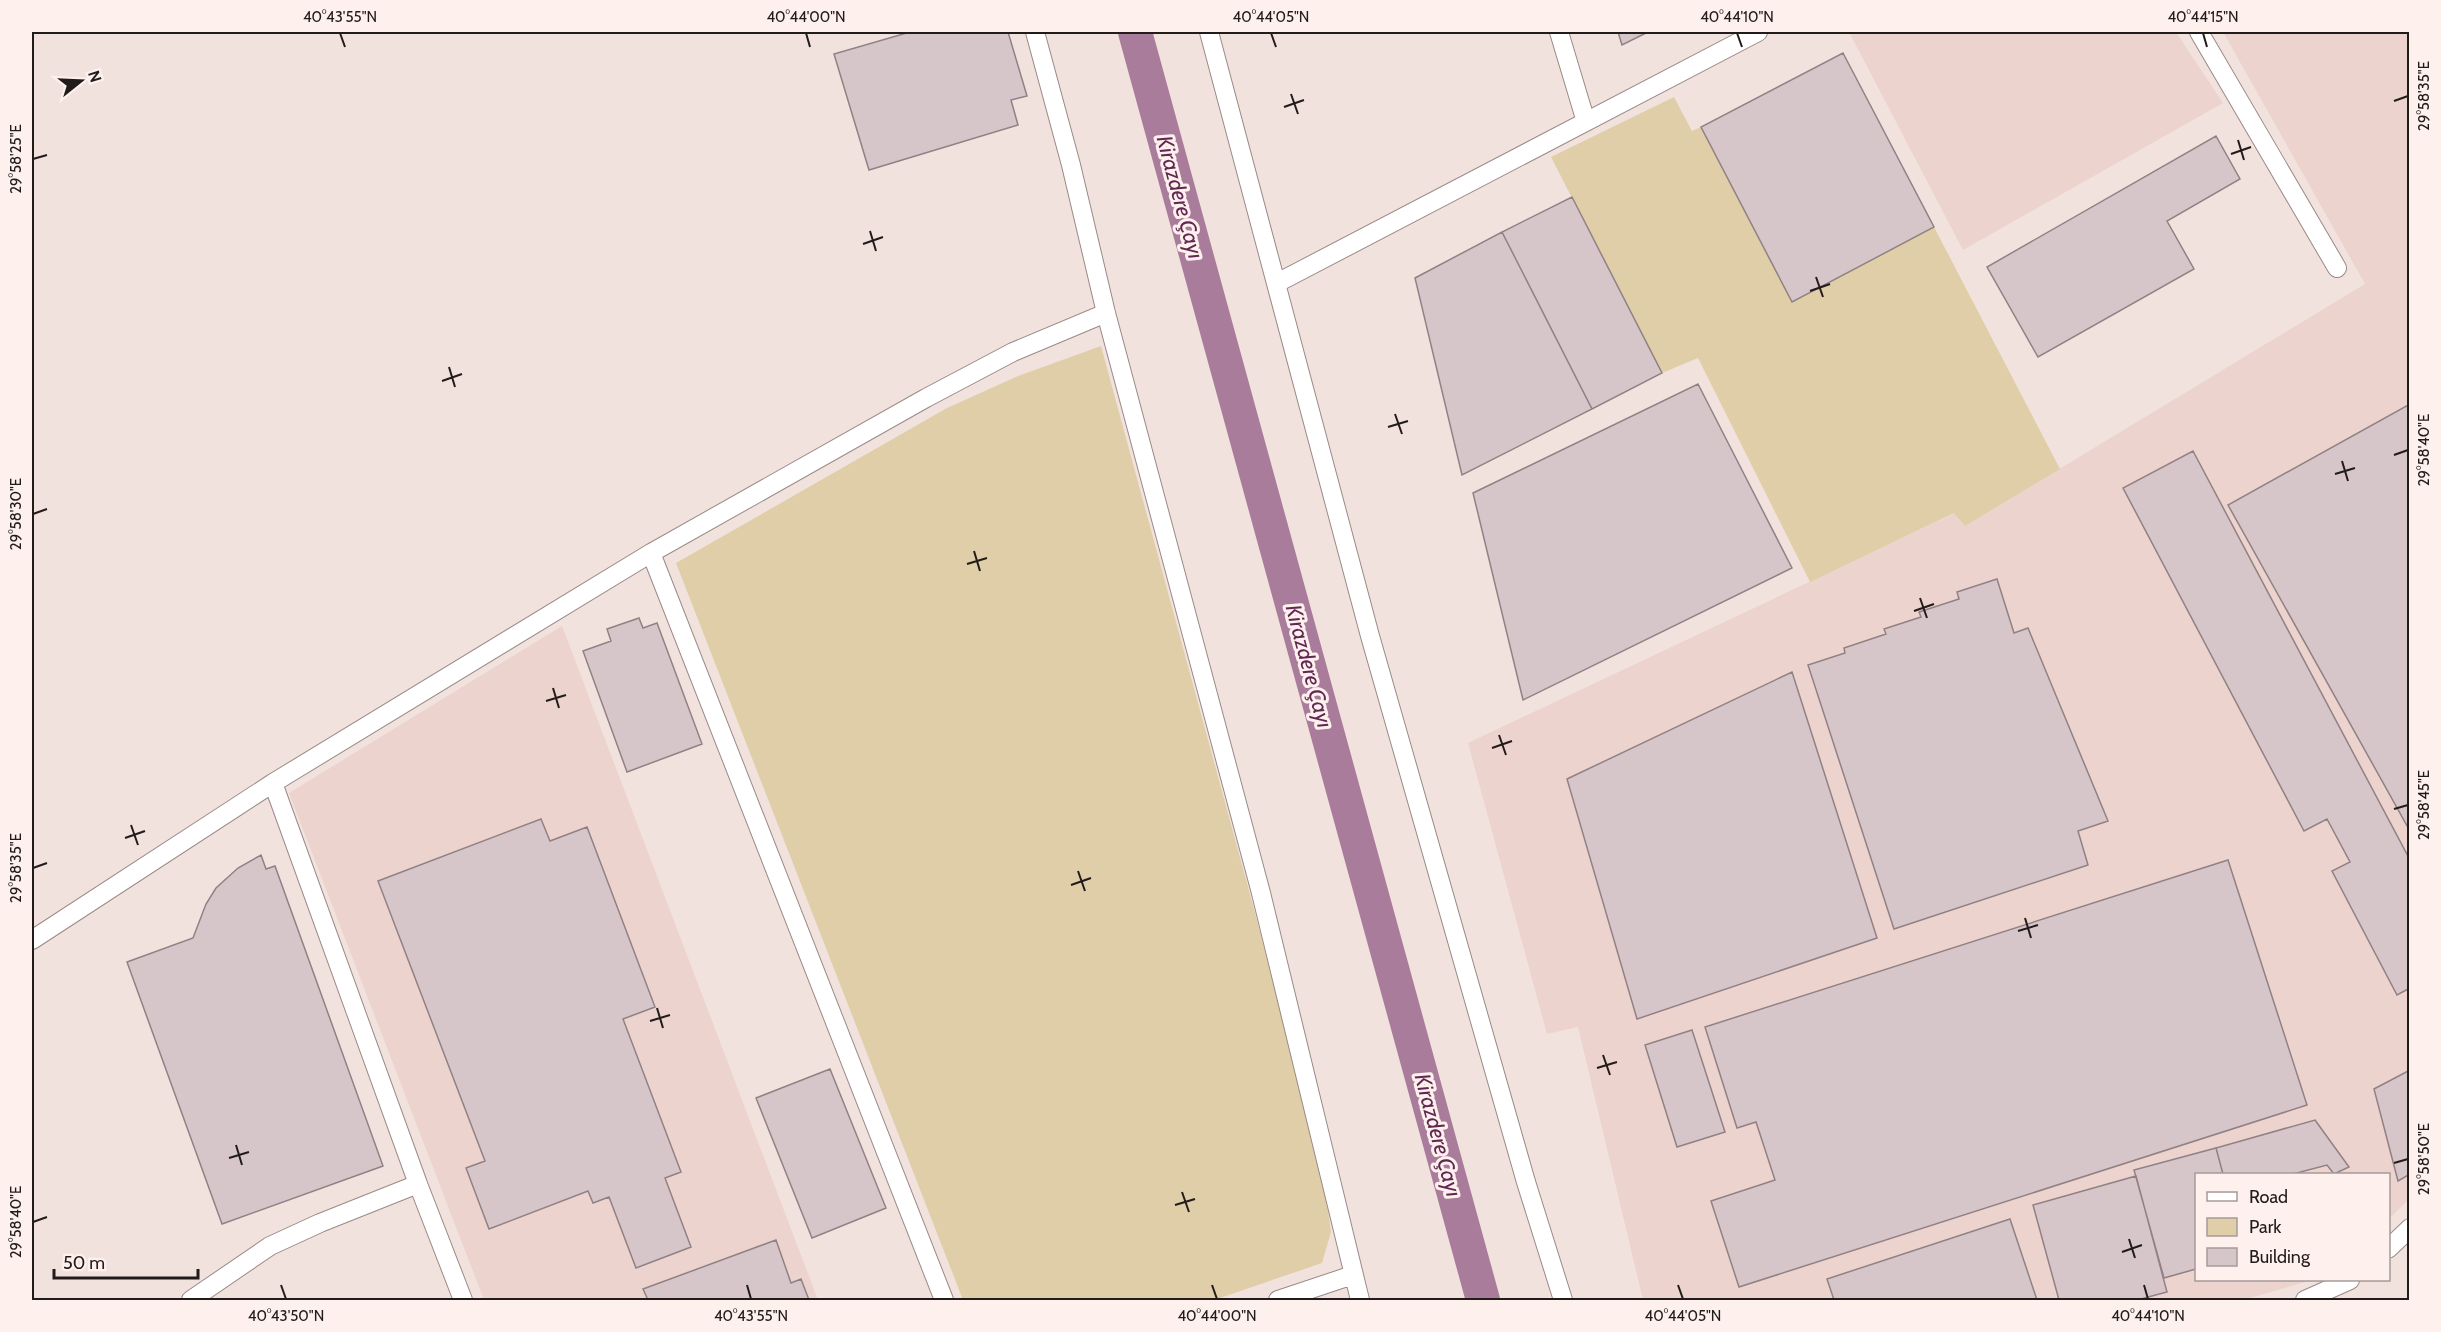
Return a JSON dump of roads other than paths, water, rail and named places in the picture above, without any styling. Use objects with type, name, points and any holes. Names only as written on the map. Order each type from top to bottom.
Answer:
[{"type":"street","points":[[1035,32],[1071,165],[1106,313],[1261,893],[1360,1300]]},
{"type":"street","points":[[1209,32],[1370,636],[1563,1300]]},
{"type":"street","points":[[1559,32],[1586,122]]},
{"type":"street","points":[[1277,283],[1758,32]]},
{"type":"street","points":[[2199,32],[2337,267]]},
{"type":"street","points":[[32,940],[273,783],[651,553],[955,382],[1013,352],[1106,313]]},
{"type":"street","points":[[651,553],[944,1300]]},
{"type":"street","points":[[273,783],[418,1184],[463,1300]]},
{"type":"street","points":[[191,1300],[270,1246],[320,1223],[418,1184]]},
{"type":"street","points":[[2390,1247],[2409,1228]]},
{"type":"street","points":[[1278,1300],[1353,1275]]},
{"type":"street","points":[[2306,1300],[2348,1281]]},
{"type":"waterway","name":"Kirazdere Çayı","points":[[1135,32],[1483,1300]]}]
